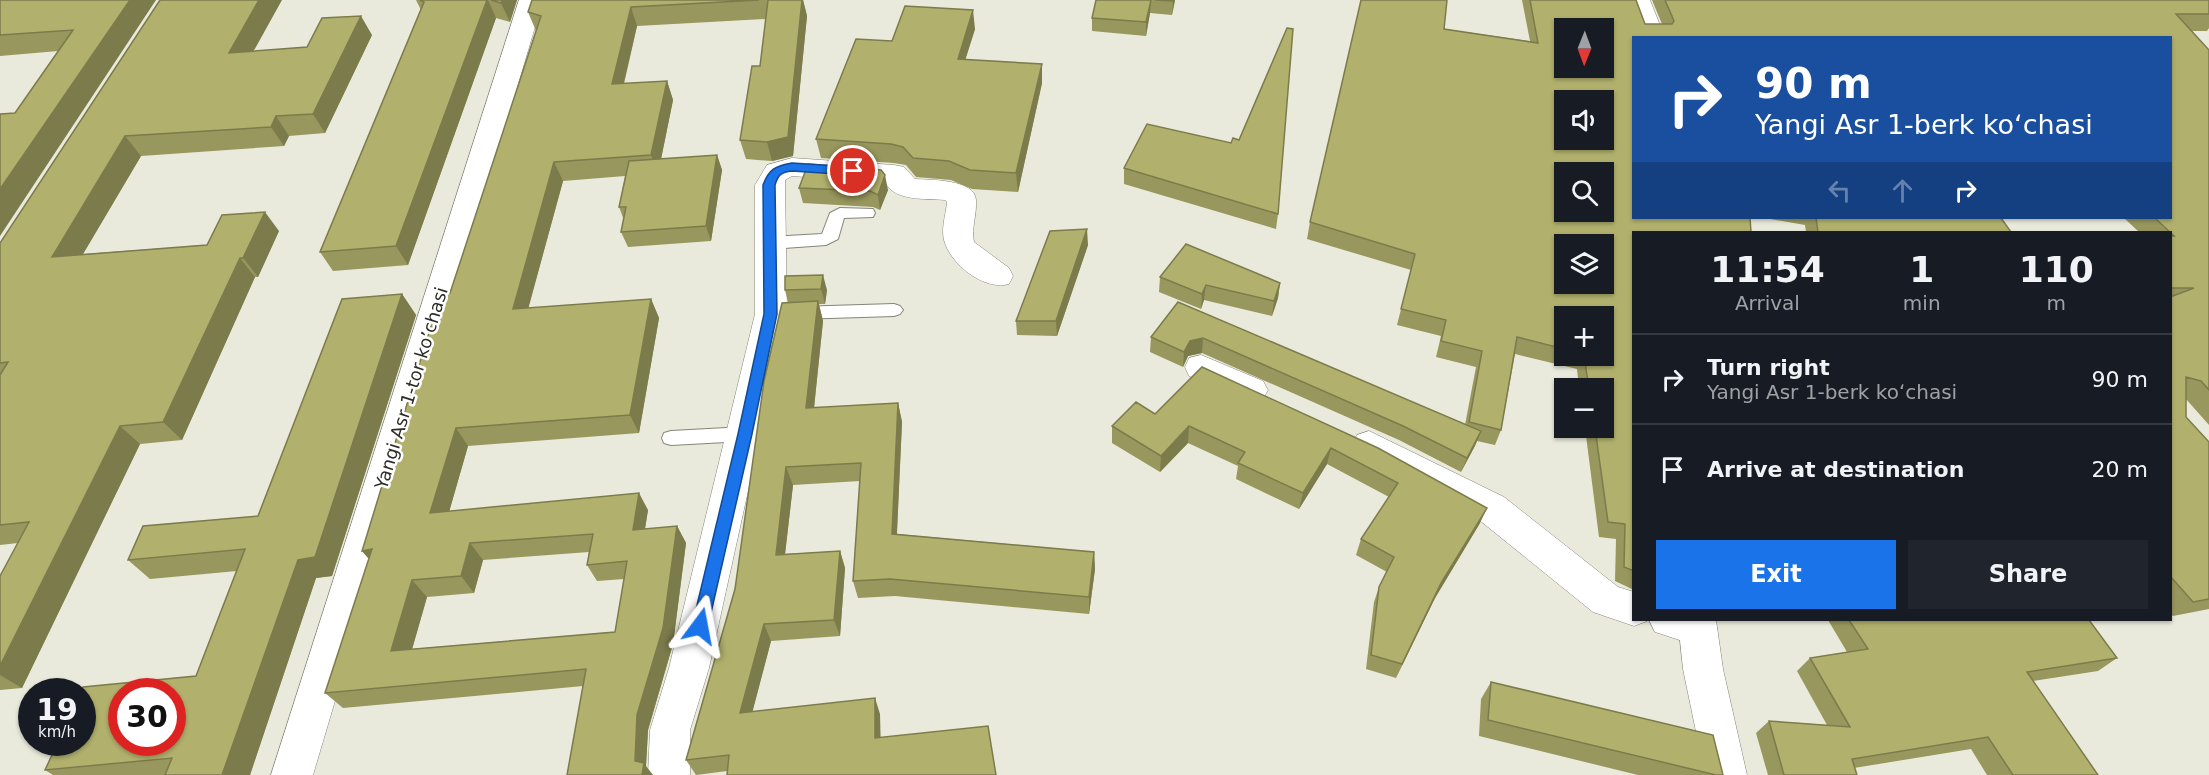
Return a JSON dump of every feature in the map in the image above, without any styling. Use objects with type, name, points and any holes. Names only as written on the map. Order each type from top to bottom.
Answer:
[{"type":"street","name":"Yangi Asr 1-tor koʼchasi","points":[[292,775],[531,0]]},
{"type":"street","points":[[1638,0],[1652,36]]},
{"type":"street","points":[[669,775],[670,730],[689,668],[771,314],[769,185],[772,175],[779,169],[792,167],[894,174],[897,182],[903,187],[949,190],[958,194],[962,198],[958,235],[961,245],[966,253],[998,276]]},
{"type":"street","points":[[1201,367],[1277,402]]},
{"type":"street","points":[[1342,432],[1386,452],[1491,508],[1606,600],[1632,608]]},
{"type":"street","points":[[1688,623],[1703,669],[1726,775]]},
{"type":"lane","points":[[770,243],[826,239],[832,235],[836,217],[840,213],[867,213]]},
{"type":"lane","points":[[771,314],[894,310]]},
{"type":"lane","points":[[671,438],[745,434]]},
{"type":"building","points":[[0,0],[130,0],[0,189],[0,114],[15,113],[73,30],[0,35]]},
{"type":"building","points":[[160,0],[259,0],[229,53],[307,47],[322,18],[361,16],[313,114],[276,116],[271,127],[125,136],[52,257],[207,245],[222,215],[265,212],[243,258],[240,258],[163,422],[120,426],[0,666],[0,576],[29,522],[0,525],[0,375],[8,362],[0,363],[0,243]]},
{"type":"building","points":[[420,0],[487,0],[396,246],[320,252],[424,2]]},
{"type":"building","points":[[532,0],[759,0],[631,7],[612,84],[667,81],[651,155],[554,162],[513,309],[651,299],[630,415],[456,428],[430,513],[639,493],[633,530],[677,526],[663,628],[637,715],[635,761],[644,763],[642,775],[567,775],[586,669],[325,693],[372,549],[362,551],[441,293],[450,293],[541,16],[528,12]],"holes":[[[593,534],[587,565],[627,561],[615,632],[391,651],[412,580],[461,576],[470,543]]]},
{"type":"building","points":[[768,0],[802,0],[788,137],[767,142],[740,140],[752,66],[760,66]]},
{"type":"building","points":[[1096,0],[1151,0],[1146,22],[1092,18]]},
{"type":"building","points":[[1361,0],[1447,0],[1444,29],[1538,43],[1530,0],[1636,0],[1645,24],[1672,24],[1674,21],[1665,0],[2209,0],[2209,14],[2176,14],[2209,50],[2209,390],[2201,381],[2186,377],[2186,417],[2209,442],[2209,599],[2193,602],[2172,578],[2172,296],[2194,288],[2172,288],[2172,236],[2174,236],[2172,231],[2169,231],[2156,219],[2172,219],[2172,36],[1632,36],[1632,219],[1750,219],[1751,231],[1632,231],[1632,570],[1624,567],[1625,524],[1608,522],[1596,438],[1614,438],[1614,378],[1587,378],[1586,366],[1614,366],[1614,306],[1554,306],[1554,346],[1517,337],[1501,430],[1469,422],[1482,351],[1441,341],[1446,320],[1401,309],[1415,254],[1310,222]]},
{"type":"building","points":[[905,6],[973,10],[958,59],[1042,64],[1016,173],[970,170],[949,161],[913,158],[903,147],[891,144],[816,139],[856,39],[892,41]]},
{"type":"building","points":[[1287,28],[1293,29],[1278,214],[1124,168],[1147,124],[1231,143],[1233,138],[1239,140]]},
{"type":"building","points":[[717,155],[706,226],[621,232],[626,207],[619,207],[629,161]]},
{"type":"building","points":[[808,164],[881,170],[885,175],[878,195],[870,191],[799,188]]},
{"type":"building","points":[[1816,219],[2002,219],[2010,231],[1818,231]]},
{"type":"building","points":[[1087,229],[1056,321],[1016,321],[1050,231]]},
{"type":"building","points":[[1186,244],[1280,283],[1274,301],[1206,285],[1202,294],[1160,277]]},
{"type":"building","points":[[823,275],[821,289],[785,290],[785,276]]},
{"type":"building","points":[[402,294],[315,557],[298,560],[222,775],[165,775],[172,758],[45,770],[52,756],[96,756],[96,686],[108,685],[108,756],[186,756],[186,678],[175,678],[196,676],[245,549],[128,560],[143,526],[258,516],[342,299]]},
{"type":"building","points":[[818,301],[806,408],[898,403],[892,534],[1094,552],[1089,597],[890,579],[853,581],[861,463],[786,467],[776,555],[840,551],[834,620],[764,624],[740,713],[875,698],[875,738],[988,726],[996,775],[727,775],[729,755],[686,760],[735,589],[764,381],[782,303]]},
{"type":"building","points":[[1178,302],[1481,431],[1467,458],[1403,426],[1203,338],[1190,341],[1184,352],[1151,337]]},
{"type":"building","points":[[1202,367],[1378,448],[1487,508],[1441,583],[1402,664],[1371,655],[1379,587],[1394,557],[1361,539],[1398,483],[1331,448],[1303,493],[1238,463],[1245,452],[1189,426],[1161,456],[1112,426],[1136,402],[1155,414]]},
{"type":"building","points":[[1850,621],[2090,621],[2117,658],[2027,672],[2098,775],[2013,775],[1988,737],[1852,759],[1857,775],[1784,775],[1769,721],[1850,727],[1810,658],[1868,649]]},
{"type":"building","points":[[1491,682],[1713,735],[1723,775],[1488,720]]},
{"type":"route","points":[[700,626],[771,314],[769,185],[772,175],[779,169],[792,167],[853,171]]}]
